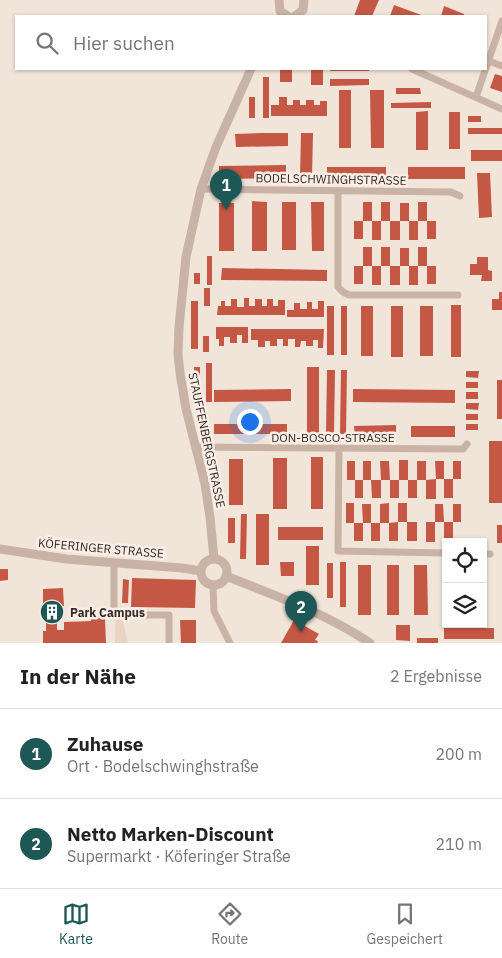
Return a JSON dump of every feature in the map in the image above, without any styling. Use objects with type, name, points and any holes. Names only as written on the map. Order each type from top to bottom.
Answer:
[{"type":"street","points":[[279,0],[279,8],[284,15]]},
{"type":"street","points":[[302,15],[304,0]]},
{"type":"street","points":[[487,67],[502,22]]},
{"type":"street","points":[[489,61],[502,66]]},
{"type":"street","name":"STAUFFENBERGSTRASSE","points":[[214,559],[210,517],[186,409],[178,354],[179,326],[186,257],[201,189],[216,147],[251,70]]},
{"type":"street","points":[[414,70],[502,109]]},
{"type":"street","points":[[476,97],[486,70]]},
{"type":"street","name":"BODELSCHWINGHSTRASSE","points":[[201,189],[451,192],[460,196]]},
{"type":"street","points":[[338,190],[338,287],[343,292],[349,295],[458,295]]},
{"type":"street","name":"DON-BOSCO-STRASSE","points":[[196,448],[463,449],[467,444]]},
{"type":"street","points":[[339,449],[338,551],[442,553]]},
{"type":"street","name":"KÖFERINGER STRASSE","points":[[0,549],[66,559],[200,571]]},
{"type":"street","points":[[214,559],[224,565],[226,576],[222,583],[213,586],[205,583],[200,571],[204,564],[214,559]]},
{"type":"street","points":[[114,563],[114,613],[169,615],[169,643]]},
{"type":"street","points":[[226,576],[305,608],[348,628],[370,643]]},
{"type":"street","points":[[213,586],[214,611],[230,643]]},
{"type":"shaded area","points":[[116,614],[122,617],[128,643],[115,643]]},
{"type":"building","points":[[360,0],[379,0],[372,15],[354,15]]},
{"type":"building","points":[[394,5],[421,15],[390,15]]},
{"type":"building","points":[[444,6],[464,14],[464,15],[441,15]]},
{"type":"building","points":[[280,70],[292,70],[292,82],[280,82]]},
{"type":"building","points":[[311,70],[323,70],[323,85],[311,85]]},
{"type":"building","points":[[330,70],[369,70],[369,71]]},
{"type":"building","points":[[495,74],[502,76],[502,92],[490,88]]},
{"type":"building","points":[[263,77],[269,77],[269,118],[263,118]]},
{"type":"building","points":[[330,79],[369,79],[369,85],[330,86]]},
{"type":"building","points":[[396,88],[420,88],[421,94],[396,94]]},
{"type":"building","points":[[339,90],[351,90],[351,148],[339,148]]},
{"type":"building","points":[[370,90],[384,90],[384,148],[371,148]]},
{"type":"building","points":[[249,97],[255,97],[255,118],[249,118]]},
{"type":"building","points":[[279,97],[287,97],[287,105],[293,105],[293,100],[300,100],[300,105],[306,105],[306,100],[314,100],[314,105],[320,105],[320,101],[327,101],[327,116],[271,116],[271,105],[279,105]]},
{"type":"building","points":[[431,102],[431,108],[391,108],[391,103]]},
{"type":"building","points":[[428,111],[428,150],[416,150],[416,112]]},
{"type":"building","points":[[449,112],[460,112],[460,149],[449,149]]},
{"type":"building","points":[[468,116],[481,116],[481,122],[468,122]]},
{"type":"building","points":[[468,128],[502,128],[502,134],[468,134]]},
{"type":"building","points":[[288,133],[288,146],[236,147],[235,134]]},
{"type":"building","points":[[301,133],[313,133],[312,177],[300,177]]},
{"type":"building","points":[[471,150],[502,150],[502,161],[471,161]]},
{"type":"building","points":[[286,165],[286,178],[219,179],[219,166]]},
{"type":"building","points":[[327,167],[386,167],[386,179],[327,179]]},
{"type":"building","points":[[408,167],[465,167],[465,179],[408,179]]},
{"type":"building","points":[[477,173],[490,173],[492,217],[479,218]]},
{"type":"building","points":[[252,201],[267,202],[267,251],[252,251]]},
{"type":"building","points":[[282,202],[296,202],[296,250],[282,250]]},
{"type":"building","points":[[311,202],[324,202],[324,251],[312,251]]},
{"type":"building","points":[[363,202],[372,202],[372,221],[363,221]]},
{"type":"building","points":[[381,202],[390,202],[390,221],[381,221]]},
{"type":"building","points":[[418,202],[427,202],[427,221],[418,221]]},
{"type":"building","points":[[219,203],[234,203],[234,251],[219,251]]},
{"type":"building","points":[[400,203],[409,203],[409,221],[400,221]]},
{"type":"building","points":[[354,221],[363,221],[363,239],[354,239]]},
{"type":"building","points":[[372,221],[381,221],[381,240],[372,240]]},
{"type":"building","points":[[390,221],[400,221],[400,240],[390,240]]},
{"type":"building","points":[[409,221],[418,221],[418,240],[409,240]]},
{"type":"building","points":[[427,221],[436,221],[436,239],[427,239]]},
{"type":"building","points":[[363,247],[372,247],[372,266],[363,266]]},
{"type":"building","points":[[381,247],[390,247],[390,266],[381,266]]},
{"type":"building","points":[[418,247],[427,247],[427,266],[418,266]]},
{"type":"building","points":[[400,248],[409,248],[409,266],[400,266]]},
{"type":"building","points":[[207,256],[212,256],[212,285],[207,285]]},
{"type":"building","points":[[477,257],[488,257],[488,270],[492,271],[492,281],[481,281],[482,275],[470,275],[470,264],[477,264]]},
{"type":"building","points":[[354,266],[363,266],[363,284],[354,284]]},
{"type":"building","points":[[372,266],[381,266],[381,285],[372,285]]},
{"type":"building","points":[[390,266],[400,266],[400,285],[390,285]]},
{"type":"building","points":[[409,266],[418,266],[418,285],[409,285]]},
{"type":"building","points":[[427,266],[436,266],[436,284],[427,284]]},
{"type":"building","points":[[222,268],[327,270],[327,281],[221,280]]},
{"type":"building","points":[[194,273],[200,273],[200,284],[194,284]]},
{"type":"building","points":[[204,288],[210,288],[210,306],[204,306]]},
{"type":"building","points":[[499,292],[502,292],[502,310],[492,310],[492,299],[499,299]]},
{"type":"building","points":[[244,298],[249,298],[249,306],[255,306],[255,299],[262,299],[262,306],[267,306],[267,299],[273,299],[273,306],[278,306],[278,300],[285,300],[285,315],[217,315],[218,306],[221,306],[221,301],[225,301],[225,306],[231,306],[231,299],[237,299],[237,307],[244,307]]},
{"type":"building","points":[[191,301],[198,301],[198,349],[191,349]]},
{"type":"building","points":[[318,301],[324,301],[324,317],[287,317],[287,310],[294,310],[294,303],[300,303],[300,309],[307,309],[307,302],[312,302],[312,309],[318,309]]},
{"type":"building","points":[[451,305],[461,305],[461,357],[451,357]]},
{"type":"building","points":[[327,306],[334,306],[334,355],[327,355]]},
{"type":"building","points":[[341,306],[347,306],[347,355],[341,355]]},
{"type":"building","points":[[361,306],[373,306],[373,356],[361,356]]},
{"type":"building","points":[[391,306],[403,306],[403,357],[391,357]]},
{"type":"building","points":[[420,306],[433,306],[433,356],[420,356]]},
{"type":"building","points":[[216,327],[248,327],[248,343],[242,343],[242,335],[237,335],[237,343],[230,343],[230,337],[224,337],[224,346],[219,346],[219,339],[216,339]]},
{"type":"building","points":[[251,329],[324,329],[323,348],[318,348],[318,340],[313,340],[313,346],[306,346],[306,341],[301,341],[300,347],[295,347],[295,339],[288,339],[288,346],[283,346],[283,339],[277,339],[277,346],[270,346],[270,341],[265,341],[265,347],[258,347],[258,340],[251,340]]},
{"type":"building","points":[[203,336],[209,336],[209,352],[203,352]]},
{"type":"building","points":[[206,363],[212,363],[212,402],[206,402]]},
{"type":"building","points":[[194,367],[200,367],[200,391],[194,391]]},
{"type":"building","points":[[307,367],[319,367],[319,435],[307,435]]},
{"type":"building","points":[[327,370],[335,370],[334,434],[326,434]]},
{"type":"building","points":[[341,370],[347,370],[346,434],[340,434]]},
{"type":"building","points":[[466,371],[479,371],[478,378],[466,377]]},
{"type":"building","points":[[497,380],[502,380],[502,419],[497,419]]},
{"type":"building","points":[[466,382],[478,382],[478,388],[466,388]]},
{"type":"building","points":[[291,389],[291,401],[214,402],[214,390]]},
{"type":"building","points":[[353,389],[455,390],[455,403],[353,402]]},
{"type":"building","points":[[466,392],[478,392],[478,399],[466,399]]},
{"type":"building","points":[[466,403],[479,403],[478,410],[466,409]]},
{"type":"building","points":[[466,414],[478,414],[478,420],[466,420]]},
{"type":"building","points":[[214,424],[287,424],[287,434],[214,434]]},
{"type":"building","points":[[466,424],[478,424],[478,430],[466,430]]},
{"type":"building","points":[[396,425],[396,436],[355,437],[354,426]]},
{"type":"building","points":[[411,426],[455,426],[455,437],[411,437]]},
{"type":"building","points":[[489,441],[502,441],[502,503],[489,503]]},
{"type":"building","points":[[311,457],[323,457],[323,509],[311,509]]},
{"type":"building","points":[[273,458],[287,458],[287,509],[273,509]]},
{"type":"building","points":[[229,459],[243,459],[243,505],[229,505]]},
{"type":"building","points":[[399,460],[408,460],[408,480],[399,480]]},
{"type":"building","points":[[347,461],[355,461],[355,480],[347,480]]},
{"type":"building","points":[[363,461],[371,461],[371,480],[363,480]]},
{"type":"building","points":[[380,461],[389,461],[390,480],[381,480]]},
{"type":"building","points":[[417,461],[426,461],[426,480],[417,480]]},
{"type":"building","points":[[435,461],[444,461],[444,479],[436,479]]},
{"type":"building","points":[[453,461],[461,461],[461,479],[453,479]]},
{"type":"building","points":[[436,479],[436,499],[426,499],[426,480]]},
{"type":"building","points":[[444,479],[453,479],[453,498],[444,498]]},
{"type":"building","points":[[355,480],[363,480],[363,498],[355,498]]},
{"type":"building","points":[[371,480],[381,480],[381,498],[372,498]]},
{"type":"building","points":[[390,480],[399,480],[399,498],[390,498]]},
{"type":"building","points":[[408,480],[417,480],[417,498],[408,498]]},
{"type":"building","points":[[346,503],[354,503],[354,523],[346,523]]},
{"type":"building","points":[[389,503],[389,523],[380,523],[380,504]]},
{"type":"building","points":[[398,503],[407,503],[407,522],[398,522]]},
{"type":"building","points":[[362,504],[371,504],[371,523],[363,523]]},
{"type":"building","points":[[435,504],[443,504],[444,522],[435,522]]},
{"type":"building","points":[[453,504],[461,504],[461,522],[453,522]]},
{"type":"building","points":[[241,514],[247,514],[246,559],[240,559]]},
{"type":"building","points":[[256,514],[269,514],[269,565],[256,565]]},
{"type":"building","points":[[228,518],[235,518],[235,543],[228,543]]},
{"type":"building","points":[[398,522],[398,541],[389,541],[389,523]]},
{"type":"building","points":[[407,522],[417,522],[417,541],[407,541]]},
{"type":"building","points":[[426,522],[435,522],[435,542],[426,542]]},
{"type":"building","points":[[444,522],[453,522],[453,538],[444,538]]},
{"type":"building","points":[[354,523],[363,523],[363,541],[354,541]]},
{"type":"building","points":[[371,523],[380,523],[380,541],[371,541]]},
{"type":"building","points":[[497,525],[502,525],[502,543],[497,543]]},
{"type":"building","points":[[278,527],[323,527],[323,540],[278,540]]},
{"type":"building","points":[[306,546],[319,546],[319,585],[306,585]]},
{"type":"building","points":[[280,562],[294,562],[294,576],[281,576]]},
{"type":"building","points":[[340,562],[346,562],[346,607],[340,607]]},
{"type":"building","points":[[327,563],[333,563],[333,598],[327,598]]},
{"type":"building","points":[[358,565],[371,565],[371,615],[358,615]]},
{"type":"building","points":[[387,565],[399,565],[399,615],[387,615]]},
{"type":"building","points":[[414,565],[427,565],[428,615],[414,615]]},
{"type":"building","points":[[0,569],[8,569],[8,580],[0,581]]},
{"type":"building","points":[[132,578],[196,580],[195,608],[131,607]]},
{"type":"building","points":[[123,579],[129,580],[128,603],[122,603]]},
{"type":"building","name":"Park Campus","points":[[63,588],[64,606],[57,606],[57,630],[64,630],[64,622],[91,621],[91,617],[105,617],[106,643],[43,643],[43,631],[46,631],[46,607],[43,607],[43,589]]},
{"type":"building","points":[[180,620],[196,620],[196,643],[181,643]]},
{"type":"building","points":[[294,620],[319,634],[315,640],[318,641],[317,643],[281,643]]},
{"type":"building","points":[[396,625],[410,625],[410,641],[396,640]]},
{"type":"building","points":[[444,628],[494,628],[494,639],[444,639]]},
{"type":"building","points":[[417,638],[438,638],[438,643],[417,643]]},
{"type":"place","name":"Zuhause","points":[[226,210]]},
{"type":"place","name":"Park Campus","points":[[52,612]]},
{"type":"place","name":"Netto Marken-Discount","points":[[301,632]]}]
